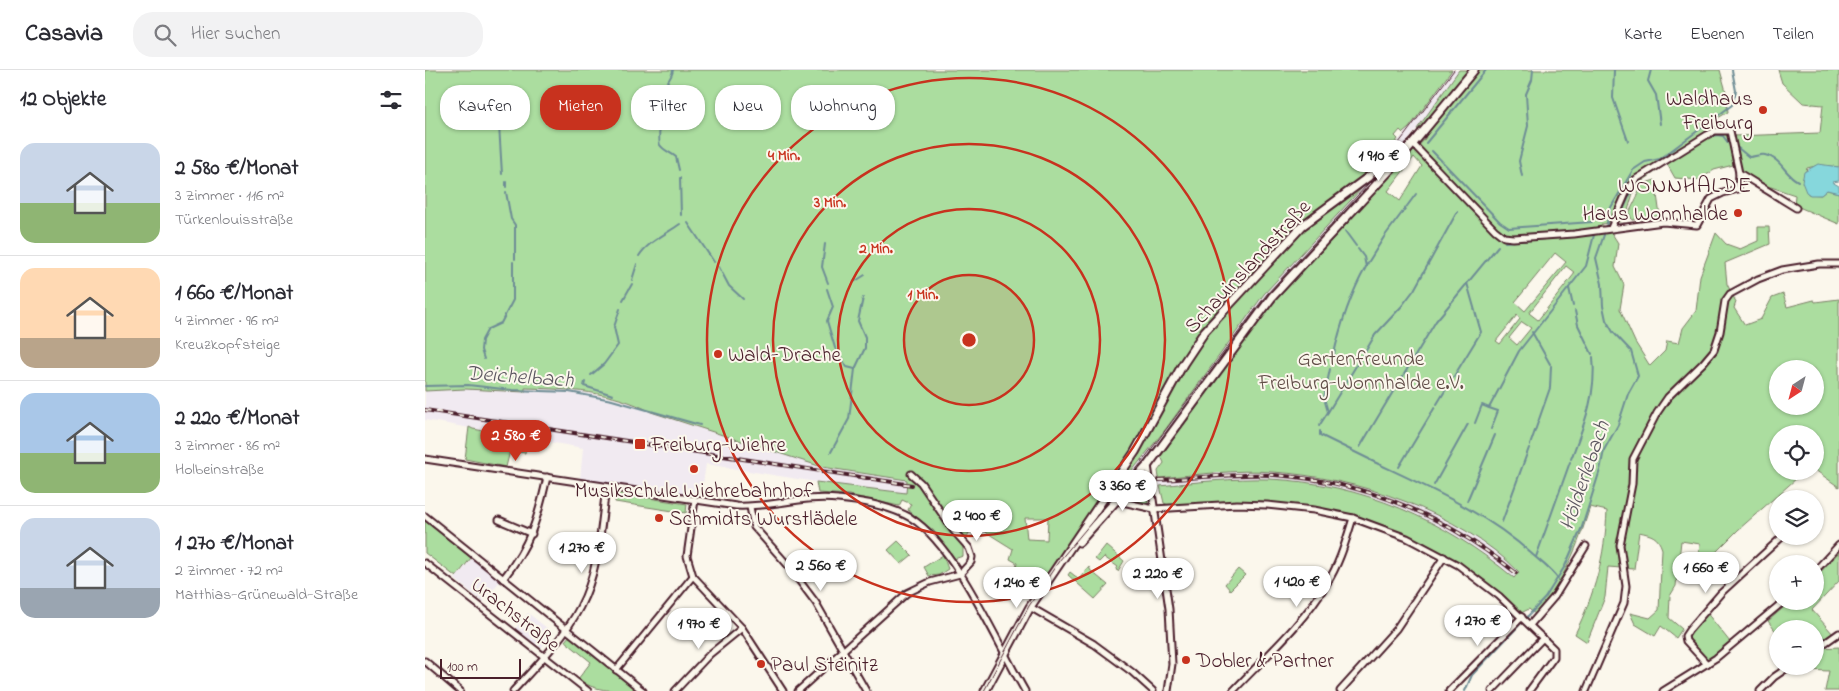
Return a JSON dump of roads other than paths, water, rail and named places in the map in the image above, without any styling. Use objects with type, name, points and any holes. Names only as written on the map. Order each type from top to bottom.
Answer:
[{"type":"main road","name":"Schauinslandstraße","points":[[1073,546],[1118,501],[1148,465],[1266,304],[1413,144],[1474,70]]},
{"type":"main road","name":"Schauinslandstraße","points":[[1073,546],[1135,452],[1183,364],[1205,331],[1302,226],[1413,144]]},
{"type":"main road","points":[[1363,182],[1369,186],[1367,195]]},
{"type":"main road","points":[[985,691],[1030,607],[1073,546]]},
{"type":"street","points":[[1413,144],[1495,230],[1504,237],[1557,236],[1602,228],[1610,228],[1663,222],[1697,225],[1711,199],[1738,189],[1739,173],[1730,131],[1715,132],[1707,135],[1636,179],[1627,191],[1610,228]]},
{"type":"street","points":[[1739,173],[1797,208]]},
{"type":"street","points":[[1586,691],[1624,603],[1627,586],[1620,545],[1632,484],[1633,459],[1657,413],[1668,397],[1714,350],[1718,342],[1725,301],[1730,294],[1758,279],[1781,270],[1819,264],[1839,264]]},
{"type":"street","points":[[425,459],[750,507],[814,498],[838,499],[888,508],[913,519],[931,534],[960,574],[1025,691]]},
{"type":"street","points":[[1148,465],[1169,609],[1172,664],[1168,691]]},
{"type":"street","points":[[797,691],[907,593],[930,582],[960,574],[971,562],[971,552],[921,483],[911,474]]},
{"type":"street","points":[[503,579],[522,554],[533,534],[540,513],[547,477]]},
{"type":"street","points":[[513,691],[544,657],[580,608],[593,573],[606,487]]},
{"type":"street","points":[[695,500],[687,556],[693,576],[742,628],[783,691]]},
{"type":"street","points":[[1118,501],[1154,509],[1212,505],[1267,505],[1314,510],[1353,518],[1407,538],[1444,557],[1490,588],[1554,649],[1555,654],[1529,691]]},
{"type":"street","points":[[750,507],[754,527],[801,582],[843,649],[866,691]]},
{"type":"street","points":[[425,516],[643,691]]},
{"type":"street","points":[[1233,691],[1315,601],[1335,568],[1353,518]]},
{"type":"street","points":[[499,520],[533,534]]},
{"type":"street","points":[[1707,664],[1686,641],[1685,636],[1721,593],[1773,545]]},
{"type":"street","points":[[1824,561],[1839,545]]},
{"type":"street","points":[[1449,691],[1560,589],[1586,546]]},
{"type":"street","points":[[1340,691],[1396,629],[1444,557]]},
{"type":"street","name":"Urachstraße","points":[[425,563],[588,691]]},
{"type":"street","points":[[616,670],[693,576]]},
{"type":"street","points":[[1030,607],[1094,644],[1132,672],[1153,691]]},
{"type":"street","points":[[1663,691],[1707,664],[1773,610]]},
{"type":"street","points":[[675,691],[710,654],[742,628]]},
{"type":"street","points":[[1824,643],[1839,632]]},
{"type":"street","points":[[1492,691],[1543,638]]},
{"type":"street","points":[[425,661],[460,691]]},
{"type":"street","points":[[1760,691],[1777,675]]},
{"type":"street","points":[[1672,686],[1677,691]]},
{"type":"water","points":[[1818,164],[1839,167],[1839,181],[1832,182],[1839,186],[1839,193],[1827,190],[1821,195],[1810,195],[1806,192],[1802,182],[1804,172]]},
{"type":"waterway","points":[[673,70],[662,91],[659,142],[663,148],[676,157],[679,170]]},
{"type":"waterway","points":[[1426,143],[1486,70]]},
{"type":"waterway","points":[[1522,176],[1519,161],[1528,126],[1526,94],[1532,80],[1533,70]]},
{"type":"waterway","points":[[1614,70],[1613,98],[1628,141]]},
{"type":"waterway","points":[[1651,70],[1648,81],[1656,95],[1660,124]]},
{"type":"waterway","name":"Hölderlebach","points":[[1606,227],[1610,209],[1633,170],[1645,162],[1660,159],[1732,105],[1736,91],[1732,70]]},
{"type":"waterway","points":[[499,130],[502,174]]},
{"type":"waterway","points":[[1668,162],[1709,137],[1723,136],[1729,144]]},
{"type":"waterway","points":[[1738,148],[1749,157],[1763,155],[1775,159],[1798,181]]},
{"type":"waterway","points":[[1432,151],[1500,222],[1509,228],[1592,222]]},
{"type":"waterway","points":[[680,178],[681,215]]},
{"type":"waterway","points":[[1620,217],[1633,188],[1641,179]]},
{"type":"waterway","points":[[506,182],[506,187]]},
{"type":"waterway","points":[[506,192],[511,219],[515,225],[515,259]]},
{"type":"waterway","points":[[1366,266],[1384,237],[1416,194]]},
{"type":"waterway","name":"Hölderlebach","points":[[1603,210],[1607,217],[1611,217]]},
{"type":"waterway","points":[[1361,359],[1375,335],[1414,290],[1457,212]]},
{"type":"waterway","points":[[688,223],[714,262]]},
{"type":"waterway","points":[[639,256],[652,242],[680,224]]},
{"type":"waterway","points":[[1345,231],[1356,246]]},
{"type":"waterway","name":"Hölderlebach","points":[[1465,691],[1472,675],[1545,598],[1565,566],[1582,527],[1600,470],[1604,450],[1618,425],[1628,394],[1638,376],[1631,351],[1613,332],[1606,320],[1602,284],[1596,258],[1605,232]]},
{"type":"waterway","points":[[1580,236],[1593,235]]},
{"type":"waterway","points":[[1491,429],[1498,411],[1489,408],[1519,351],[1586,266],[1594,235]]},
{"type":"waterway","points":[[1505,242],[1571,237]]},
{"type":"waterway","points":[[825,244],[822,267],[828,283]]},
{"type":"waterway","points":[[1400,381],[1436,321],[1498,246]]},
{"type":"waterway","points":[[1333,358],[1346,311],[1366,267],[1364,257],[1358,249]]},
{"type":"waterway","points":[[484,359],[481,350],[482,340],[488,329],[501,323],[513,300],[513,262]]},
{"type":"waterway","points":[[632,280],[637,264]]},
{"type":"waterway","points":[[719,267],[729,286],[743,299]]},
{"type":"waterway","points":[[854,282],[865,275]]},
{"type":"waterway","points":[[1437,404],[1481,332],[1467,283]]},
{"type":"waterway","points":[[623,300],[632,284]]},
{"type":"waterway","points":[[1569,288],[1573,306]]},
{"type":"waterway","points":[[827,289],[833,307],[827,321],[835,348],[847,367],[855,369]]},
{"type":"waterway","points":[[831,452],[849,419],[855,369],[865,348],[865,337],[858,321],[863,298]]},
{"type":"waterway","points":[[591,375],[604,364],[618,345],[614,327],[620,309]]},
{"type":"waterway","points":[[1575,311],[1578,325],[1592,354]]},
{"type":"waterway","points":[[1532,332],[1550,364]]},
{"type":"waterway","points":[[1571,459],[1585,422],[1591,397],[1594,371],[1593,357]]},
{"type":"waterway","points":[[1328,412],[1359,361]]},
{"type":"waterway","points":[[1530,445],[1550,388],[1551,366]]},
{"type":"waterway","points":[[1319,426],[1328,412],[1324,398],[1330,369]]},
{"type":"waterway","points":[[585,382],[584,386],[613,395]]},
{"type":"waterway","name":"Deichelbach","points":[[425,386],[468,385],[512,390],[569,392],[612,400],[700,425]]},
{"type":"waterway","points":[[1360,447],[1397,385]]},
{"type":"waterway","points":[[1475,423],[1482,405],[1489,408]]},
{"type":"waterway","points":[[1399,467],[1435,407]]},
{"type":"waterway","points":[[1434,485],[1468,424]]},
{"type":"waterway","points":[[1320,431],[1320,435],[1369,459]]},
{"type":"waterway","points":[[1467,501],[1495,435]]},
{"type":"waterway","points":[[1502,522],[1529,448]]},
{"type":"waterway","points":[[1370,460],[1476,513],[1515,540],[1553,572],[1558,579]]},
{"type":"waterway","points":[[1536,557],[1570,462]]},
{"type":"tram line","points":[[984,691],[1029,606],[1059,561],[1138,467],[1267,294],[1368,184],[1454,70]]},
{"type":"railway","points":[[425,410],[912,485]]},
{"type":"railway","points":[[1159,480],[1231,475],[1274,475],[1340,485],[1403,505],[1432,519],[1461,534],[1516,573]]},
{"type":"place","name":"Waldhaus Freiburg","points":[[1763,110]]},
{"type":"place","name":"Haus Wonnhalde","points":[[1738,213]]},
{"type":"place","name":"Wald-Drache","points":[[718,354]]},
{"type":"place","name":"Freiburg-Wiehre","points":[[640,444]]},
{"type":"place","name":"Musikschule Wiehrebahnhof","points":[[694,469]]},
{"type":"place","name":"Schmidts Wurstlädele","points":[[659,518]]},
{"type":"place","name":"Dobler & Partner","points":[[1186,660]]},
{"type":"place","name":"Paul Steinitz","points":[[761,664]]},
{"type":"district","name":"WONNHALDE","points":[[1685,184]]},
{"type":"park label","name":"Gartenfreunde Freiburg-Wonnhalde e.V.","points":[[1361,370]]}]
